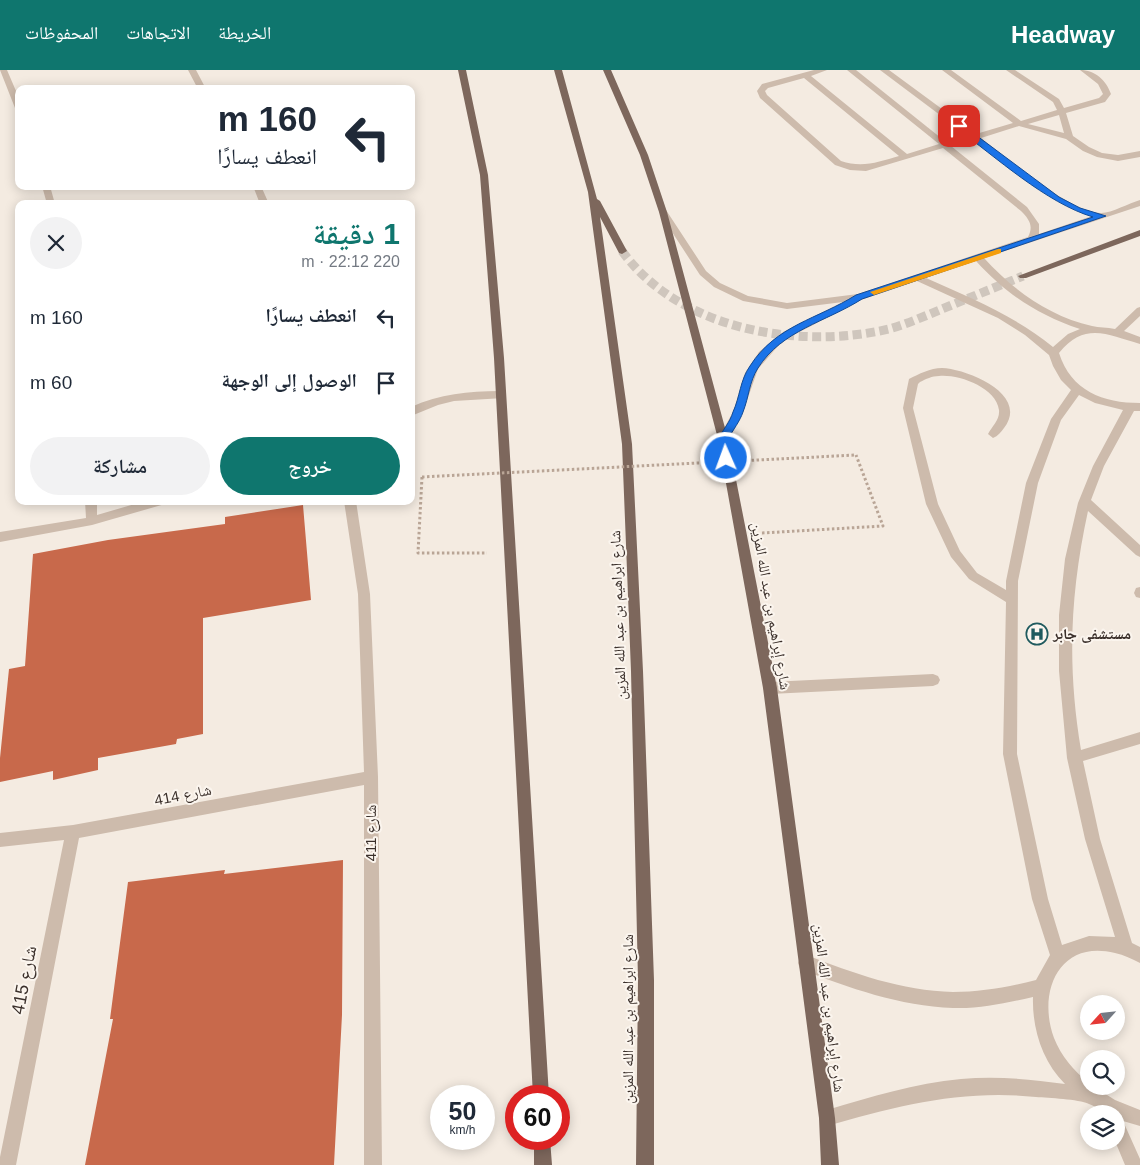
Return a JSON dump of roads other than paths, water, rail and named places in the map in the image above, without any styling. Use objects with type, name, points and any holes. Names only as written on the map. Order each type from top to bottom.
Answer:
[{"type":"main road","points":[[462,70],[484,175],[499,358],[540,1085]]},
{"type":"main road","name":"شارع ابراهيم بن عبد الله المزين","points":[[558,70],[592,192],[628,444],[646,980],[645,1165]]},
{"type":"main road","name":"شارع إبراهيم بن عبد الله المزين","points":[[607,70],[644,156],[664,212],[723,439],[770,688],[826,1118],[830,1165]]},
{"type":"main road","points":[[592,192],[622,251]]},
{"type":"main road","points":[[1023,276],[1140,233]]},
{"type":"main road","points":[[542,1150],[543,1165]]},
{"type":"street","points":[[4,70],[15,98]]},
{"type":"street","points":[[192,70],[200,85]]},
{"type":"street","points":[[823,70],[765,86],[761,91],[763,96],[838,163],[850,167],[866,168],[1102,100],[1107,94],[1099,81],[1084,70]]},
{"type":"street","points":[[851,70],[946,145],[1032,217],[1036,225],[1036,233],[1031,240]]},
{"type":"street","points":[[884,70],[1056,198],[1078,210],[1102,216]]},
{"type":"street","points":[[946,70],[1020,124],[1070,136],[1086,149],[1100,155],[1118,158],[1140,154]]},
{"type":"street","points":[[1010,70],[1056,101],[1070,136]]},
{"type":"street","points":[[806,75],[906,156]]},
{"type":"street","points":[[664,212],[703,273],[716,285],[734,295],[760,303],[787,306],[859,297],[1140,203]]},
{"type":"street","points":[[978,258],[1007,288],[1043,312],[1089,330],[1116,333],[1140,341]]},
{"type":"street","points":[[918,278],[1001,316],[1029,333],[1054,353],[1056,365],[1064,378],[1077,390],[1102,403],[1135,408],[1097,468],[1085,502],[1071,554],[1065,615],[1066,682],[1074,758],[1094,847],[1133,951]]},
{"type":"street","points":[[723,439],[738,412],[745,385],[753,368],[765,352],[795,328],[842,308],[859,297]]},
{"type":"street","points":[[1116,333],[1140,310]]},
{"type":"street","points":[[1054,353],[1061,342],[1072,334],[1089,330]]},
{"type":"street","points":[[993,434],[1000,427],[1005,416],[1004,405],[999,396],[980,380],[964,374],[944,371],[926,374],[913,382],[908,408],[936,512],[955,554],[973,576],[1011,599]]},
{"type":"street","points":[[1058,956],[1040,899],[1010,754],[1011,599],[1012,580],[1032,483],[1056,419],[1077,390]]},
{"type":"street","points":[[415,410],[434,401],[461,395],[500,395]]},
{"type":"street","points":[[1085,502],[1140,552]]},
{"type":"street","points":[[91,505],[92,521]]},
{"type":"street","points":[[0,537],[92,521],[147,505]]},
{"type":"street","name":"شارع 411","points":[[351,505],[364,594],[371,777],[373,1165]]},
{"type":"street","points":[[770,688],[933,680]]},
{"type":"street","points":[[1074,758],[1140,738]]},
{"type":"street","name":"شارع 414","points":[[0,840],[73,832],[371,777]]},
{"type":"street","name":"شارع 415","points":[[7,1165],[73,832]]},
{"type":"street","points":[[1080,1085],[1065,1071],[1048,1043],[1040,1013],[1040,987],[1047,970],[1058,956],[1078,946],[1100,942],[1133,951]]},
{"type":"street","points":[[806,963],[860,983],[906,996],[953,1000],[998,997],[1040,987]]},
{"type":"street","points":[[826,1118],[883,1101],[933,1090],[983,1086],[1035,1088],[1080,1094]]},
{"type":"street","points":[[1090,1095],[1103,1105]]},
{"type":"street","points":[[1125,1114],[1140,1118]]},
{"type":"street","points":[[1125,1145],[1134,1165]]},
{"type":"tunnel","points":[[622,251],[646,278],[675,299],[708,316],[743,328],[817,337],[854,335],[889,329],[916,320],[1023,276]]},
{"type":"place","name":"مستشفى جابر","points":[[1037,634]]}]
